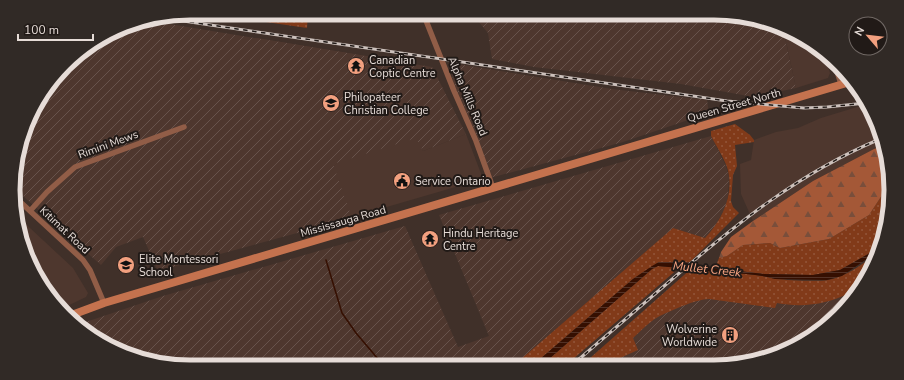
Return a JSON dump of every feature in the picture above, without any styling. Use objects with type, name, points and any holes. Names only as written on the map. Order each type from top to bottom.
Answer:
[{"type":"main road","name":"Queen Street North","points":[[624,149],[846,83]]},
{"type":"main road","name":"Mississauga Road","points":[[74,314],[104,303],[624,149]]},
{"type":"street","name":"Alpha Mills Road","points":[[425,20],[476,141],[493,188]]},
{"type":"street","points":[[838,74],[841,84]]},
{"type":"street","name":"Rimini Mews","points":[[30,211],[47,192],[75,167],[184,126]]},
{"type":"street","name":"Kitimat Road","points":[[20,202],[83,260],[90,270],[104,303]]},
{"type":"shaded area","points":[[252,20],[308,20],[307,28]]},
{"type":"shaded area","points":[[477,20],[736,21],[769,29],[787,37],[785,38],[796,88],[754,97],[681,84],[534,67],[492,59],[488,33]]},
{"type":"shaded area","points":[[160,22],[432,67],[466,134],[423,151],[416,138],[333,164],[352,218],[158,271],[143,237],[116,247],[101,265],[20,193],[21,168],[33,125],[43,105],[62,78],[87,55],[105,43],[135,29]]},
{"type":"shaded area","points":[[785,37],[799,43],[826,62],[830,73],[828,78],[796,88]]},
{"type":"shaded area","name":"Philopateer Christian College","points":[[257,38],[385,59],[423,151],[466,134],[483,179],[311,229]]},
{"type":"shaded area","points":[[451,63],[612,89],[707,100],[709,113],[623,142],[490,178],[454,91]]},
{"type":"shaded area","points":[[861,106],[871,125],[878,147],[813,181],[753,221],[741,194],[740,164],[751,160],[754,140],[776,132],[798,128],[821,118]]},
{"type":"shaded area","points":[[735,124],[750,135],[754,140],[754,142],[735,145],[737,166],[733,175],[731,201],[733,207],[739,213],[690,262],[659,262],[633,279],[539,360],[520,360],[673,228],[705,238],[711,231],[726,205],[729,177],[727,167],[711,136],[711,131]]},
{"type":"shaded area","points":[[711,136],[726,166],[729,177],[726,206],[714,228],[705,238],[673,228],[520,360],[179,360],[157,357],[135,351],[105,337],[84,323],[163,296],[405,226],[458,347],[489,336],[439,215]]},
{"type":"shaded area","points":[[884,192],[881,223],[873,250],[840,270],[813,275],[764,274],[715,268],[719,258],[727,256],[743,245],[770,243],[780,248],[829,239],[869,215]]},
{"type":"shaded area","points":[[23,221],[73,268],[88,293],[86,297],[66,306],[62,302],[43,275],[33,255]]},
{"type":"shaded area","points":[[869,259],[861,275],[849,294],[829,301],[807,305],[777,303],[775,308],[709,299],[697,301],[663,315],[648,324],[633,338],[638,350],[616,360],[588,360],[692,268],[713,272],[755,275],[775,279],[823,281],[835,278],[857,268]]},
{"type":"shaded area","points":[[658,266],[679,268],[572,360],[548,360],[652,269]]},
{"type":"shaded area","points":[[689,281],[852,289],[842,302],[817,325],[799,337],[769,351],[747,357],[725,360],[598,360]]},
{"type":"green space","points":[[878,147],[881,157],[884,192],[869,215],[829,239],[780,248],[770,243],[743,245],[727,256],[719,258],[721,252],[731,237],[753,221],[813,181]]},
{"type":"water","points":[[873,250],[870,257],[842,276],[827,280],[775,279],[755,275],[713,272],[692,268],[698,264],[704,267],[764,274],[813,275],[840,270]]},
{"type":"water","points":[[659,262],[690,262],[681,270],[679,268],[658,266],[652,269],[548,360],[539,360],[633,279]]},
{"type":"waterway","points":[[326,260],[342,313],[356,333],[379,360]]},
{"type":"waterway","name":"Mullet Creek","points":[[685,265],[695,266]]},
{"type":"railway","points":[[178,20],[727,101],[804,108],[860,104]]},
{"type":"railway","points":[[578,360],[719,240],[769,201],[822,168],[877,141]]},
{"type":"place","name":"Canadian Coptic Centre","points":[[356,66]]},
{"type":"place","name":"Philopateer Christian College","points":[[331,103]]},
{"type":"place","name":"Service Ontario","points":[[402,181]]},
{"type":"place","name":"Hindu Heritage Centre","points":[[430,239]]},
{"type":"place","name":"Elite Montessori School","points":[[126,265]]},
{"type":"place","name":"Wolverine Worldwide","points":[[730,335]]}]
